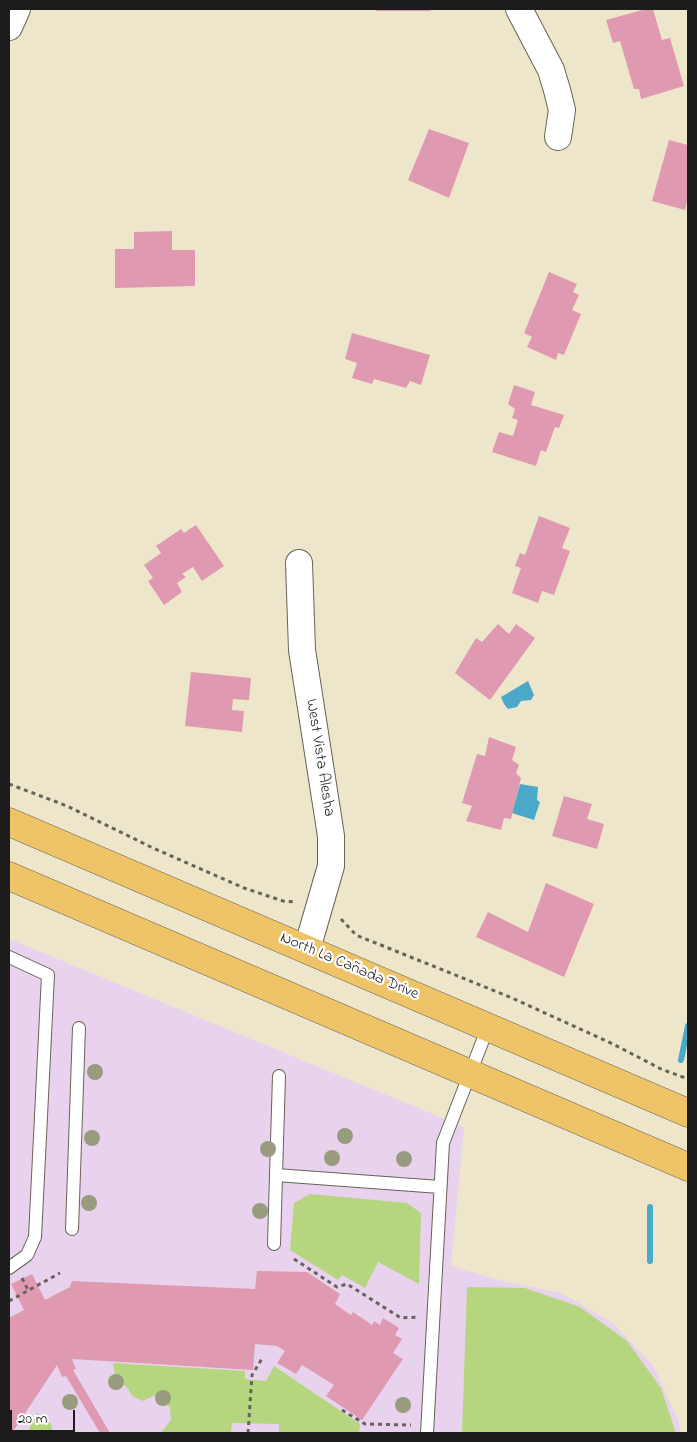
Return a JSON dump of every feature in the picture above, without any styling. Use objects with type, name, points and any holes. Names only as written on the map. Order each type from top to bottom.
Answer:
[{"type":"main road","name":"North La Cañada Drive","points":[[9,822],[688,1113]]},
{"type":"main road","points":[[9,876],[688,1167]]},
{"type":"street","points":[[9,27],[17,9]]},
{"type":"street","points":[[519,9],[551,70],[558,90],[562,110],[558,137]]},
{"type":"street","name":"West Vista Alesha","points":[[299,563],[302,650],[331,836],[332,866],[308,949]]},
{"type":"lane","points":[[9,957],[48,974],[35,1238],[27,1255],[9,1268]]},
{"type":"lane","points":[[427,1433],[443,1143],[488,1027]]},
{"type":"lane","points":[[72,1228],[79,1028]]},
{"type":"lane","points":[[274,1244],[278,1076]]},
{"type":"lane","points":[[276,1175],[440,1187]]},
{"type":"path","points":[[9,784],[67,806],[161,852],[212,872],[244,888],[283,901],[302,903],[320,910],[340,919],[356,934],[512,998],[613,1044],[661,1069],[688,1079]]},
{"type":"path","points":[[294,1259],[337,1287],[347,1284],[401,1318],[421,1317]]},
{"type":"path","points":[[9,1300],[60,1273]]},
{"type":"path","points":[[20,1275],[28,1290]]},
{"type":"path","points":[[248,1433],[252,1375],[263,1357]]},
{"type":"path","points":[[342,1410],[365,1424],[411,1425]]},
{"type":"shaded area","points":[[9,939],[464,1127],[451,1266],[502,1281],[561,1293],[613,1323],[654,1367],[679,1422],[680,1433],[9,1433]]},
{"type":"green space","points":[[310,1194],[407,1203],[421,1213],[419,1284],[378,1262],[365,1288],[342,1275],[338,1280],[290,1250],[294,1203]]},
{"type":"green space","points":[[467,1287],[525,1288],[580,1307],[627,1341],[661,1388],[676,1433],[462,1433]]},
{"type":"green space","points":[[113,1363],[245,1371],[245,1379],[266,1381],[274,1366],[360,1424],[359,1433],[279,1433],[279,1424],[232,1423],[231,1433],[161,1433],[171,1420],[170,1407],[155,1395],[143,1401],[132,1396],[128,1388],[115,1378]]},
{"type":"green space","points":[[37,1413],[51,1424],[53,1433],[27,1433]]},
{"type":"water","points":[[528,681],[534,695],[531,700],[521,701],[517,707],[508,709],[501,697]]},
{"type":"water","points":[[520,784],[538,787],[537,800],[540,802],[534,820],[512,813]]},
{"type":"building","points":[[376,9],[431,9],[431,11],[376,11]]},
{"type":"building","points":[[646,9],[653,9],[662,40],[670,38],[684,86],[641,99],[639,89],[634,89],[620,41],[613,43],[606,20]]},
{"type":"building","points":[[429,129],[469,143],[449,198],[408,180]]},
{"type":"building","points":[[669,140],[688,145],[688,197],[685,210],[652,201]]},
{"type":"building","points":[[172,231],[172,250],[195,250],[195,286],[115,288],[115,249],[134,249],[134,232]]},
{"type":"building","points":[[549,272],[577,284],[573,292],[579,295],[572,310],[581,314],[564,355],[558,353],[556,360],[527,347],[532,337],[524,333]]},
{"type":"building","points":[[352,333],[430,355],[421,385],[410,381],[406,388],[374,379],[372,384],[352,378],[357,363],[345,359]]},
{"type":"building","points":[[514,385],[535,392],[531,405],[564,415],[559,428],[555,427],[546,452],[541,450],[536,466],[492,452],[499,432],[513,436],[518,420],[512,418],[515,409],[508,404]]},
{"type":"building","points":[[539,516],[570,528],[562,548],[570,551],[554,595],[542,591],[538,603],[512,593],[521,568],[515,566],[520,553],[525,555]]},
{"type":"building","points":[[196,525],[224,566],[202,581],[193,567],[182,574],[186,577],[177,583],[182,592],[164,605],[148,581],[153,578],[144,565],[161,553],[156,546],[181,529],[184,533]]},
{"type":"building","points":[[498,624],[509,634],[516,624],[535,638],[490,700],[455,673],[476,638],[482,642]]},
{"type":"building","points":[[191,672],[251,678],[249,700],[233,699],[232,710],[244,711],[242,732],[185,726]]},
{"type":"building","points":[[489,737],[516,747],[512,760],[519,765],[516,773],[521,778],[511,819],[504,818],[501,830],[466,821],[472,806],[462,803],[477,754],[485,756]]},
{"type":"building","points":[[564,796],[592,804],[587,819],[604,824],[597,849],[552,836]]},
{"type":"building","points":[[546,883],[594,904],[564,977],[476,937],[488,912],[528,932]]},
{"type":"building","points":[[257,1271],[307,1272],[340,1294],[335,1304],[351,1315],[353,1312],[372,1325],[374,1321],[380,1325],[383,1318],[399,1328],[395,1335],[402,1339],[393,1353],[403,1359],[362,1420],[326,1396],[334,1385],[302,1365],[296,1374],[277,1363],[285,1351],[277,1346],[255,1344],[253,1370],[72,1359],[76,1369],[73,1370],[110,1433],[100,1433],[66,1376],[62,1377],[57,1365],[12,1433],[9,1433],[9,1318],[24,1310],[11,1284],[32,1274],[45,1300],[70,1287],[72,1281],[255,1289]]},
{"type":"waterway","points":[[681,1060],[688,1026]]},
{"type":"waterway","points":[[650,1207],[650,1261]]}]
